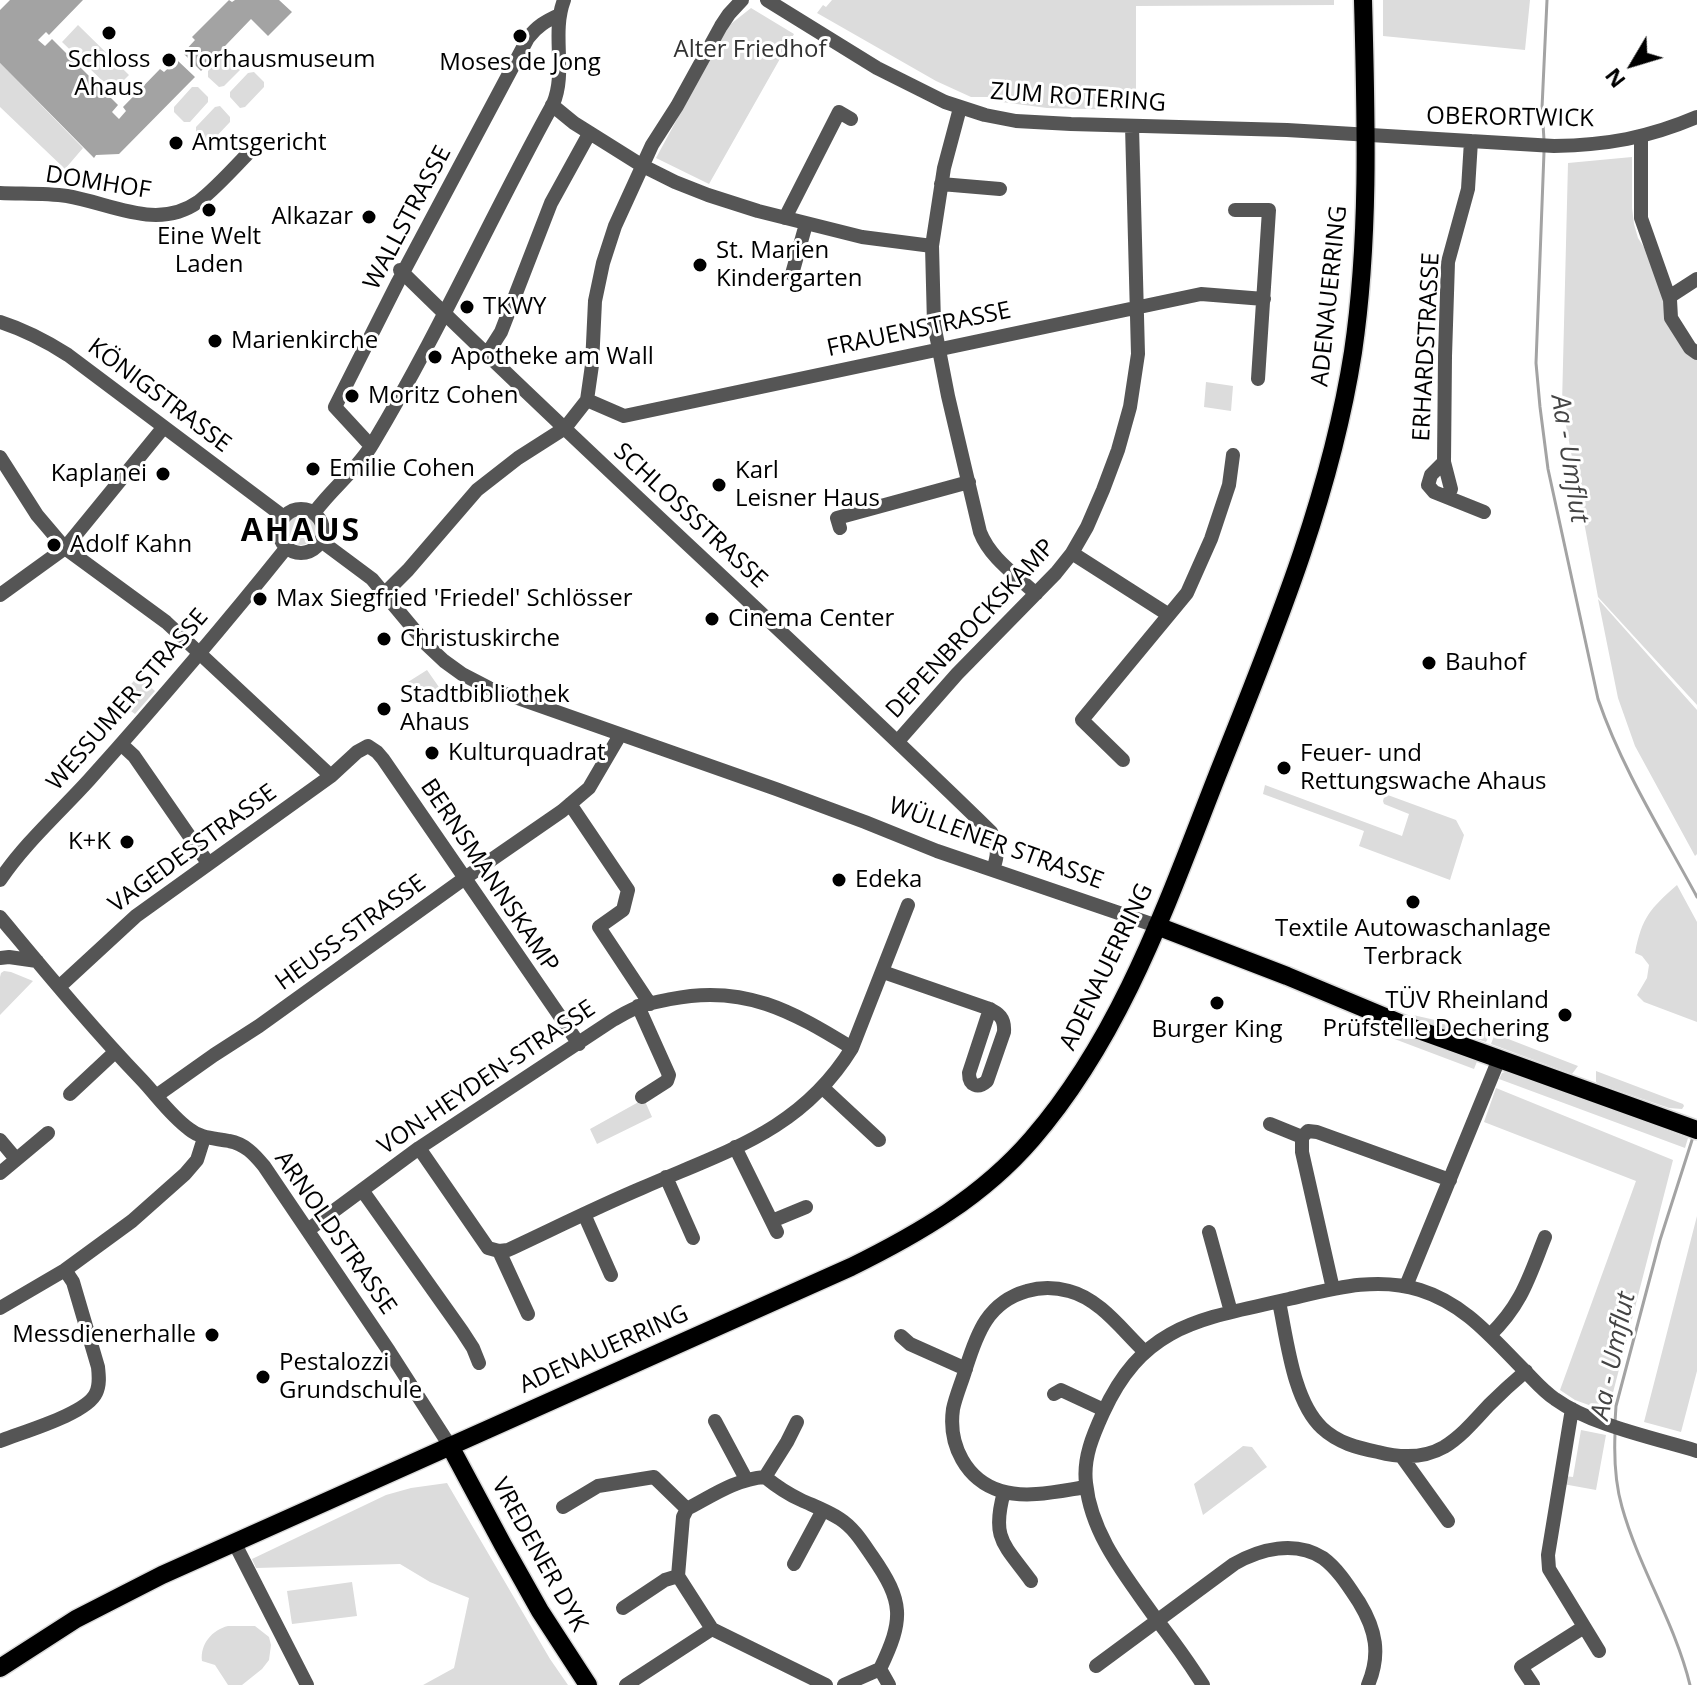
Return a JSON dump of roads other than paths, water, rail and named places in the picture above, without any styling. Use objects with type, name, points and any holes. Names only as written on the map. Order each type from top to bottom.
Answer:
[{"type":"main road","name":"ADENAUERRING","points":[[0,1668],[76,1619],[162,1575],[893,1246],[976,1194],[1031,1141],[1082,1073],[1122,1005],[1157,926],[1292,585],[1326,474],[1344,405],[1360,279],[1367,135],[1363,0]]},
{"type":"main road","name":"WÜLLENER STRASSE","points":[[1157,926],[1402,1024],[1694,1129]]},
{"type":"main road","name":"VREDENER DYK","points":[[450,1446],[540,1611],[588,1685]]},
{"type":"street","points":[[385,593],[477,490],[518,458],[565,428],[587,400],[595,301],[615,226],[652,145],[721,26],[742,0]]},
{"type":"street","name":"ZUM ROTERING","points":[[767,0],[790,6],[877,68],[960,108],[985,115],[1016,121],[1367,135]]},
{"type":"street","points":[[314,513],[371,446],[550,109],[558,87],[557,39],[561,7]]},
{"type":"street","name":"WALLSTRASSE","points":[[371,446],[335,407],[402,272],[528,38],[535,28],[561,7]]},
{"type":"street","points":[[960,108],[941,184],[932,246],[934,324],[980,532],[993,554],[1036,594]]},
{"type":"street","points":[[550,109],[641,165],[708,195],[862,237],[932,246]]},
{"type":"street","points":[[785,218],[839,112],[851,119]]},
{"type":"street","name":"OBERORTWICK","points":[[1367,135],[1554,146],[1591,144],[1641,137],[1697,117]]},
{"type":"street","name":"DEPENBROCKSKAMP","points":[[898,741],[957,674],[1056,573],[1087,527],[1103,490],[1130,407],[1138,354],[1132,126]]},
{"type":"street","points":[[487,354],[501,332],[551,203],[589,134]]},
{"type":"street","points":[[1641,137],[1641,218],[1669,297],[1671,318],[1690,348],[1697,353]]},
{"type":"street","name":"ERHARDSTRASSE","points":[[1444,462],[1431,475],[1428,485],[1434,492],[1447,497],[1451,489],[1444,462],[1448,262],[1468,189],[1471,141]]},
{"type":"street","name":"DOMHOF","points":[[0,193],[54,194],[136,214],[162,215],[197,202],[259,142]]},
{"type":"street","points":[[941,184],[1000,189]]},
{"type":"street","points":[[1235,210],[1269,210],[1258,379]]},
{"type":"street","points":[[792,274],[806,224]]},
{"type":"street","name":"SCHLOSSSTRASSE","points":[[402,272],[991,832],[997,842],[998,854],[993,870]]},
{"type":"street","points":[[1669,297],[1697,279]]},
{"type":"street","name":"FRAUENSTRASSE","points":[[587,400],[624,416],[1201,294],[1264,299]]},
{"type":"street","name":"KÖNIGSTRASSE","points":[[0,322],[47,341],[284,517]]},
{"type":"street","points":[[0,595],[65,548],[163,428]]},
{"type":"street","points":[[1123,760],[1082,720],[1187,593],[1211,539],[1229,485],[1233,455]]},
{"type":"street","points":[[0,457],[37,515],[65,548],[166,622],[331,776]]},
{"type":"street","points":[[840,528],[837,518],[969,482]]},
{"type":"street","points":[[1447,497],[1484,512]]},
{"type":"street","points":[[295,509],[314,513],[323,525],[321,541],[306,552],[299,553],[287,547],[279,533],[284,517],[295,509]]},
{"type":"street","name":"WÜLLENER STRASSE","points":[[321,541],[362,570],[427,645],[462,674],[489,688],[673,752],[937,851],[1157,926]]},
{"type":"street","name":"WESSUMER STRASSE","points":[[0,880],[21,852],[201,653],[287,547]]},
{"type":"street","points":[[1072,553],[1169,615]]},
{"type":"street","name":"HEUSS-STRASSE","points":[[156,1096],[570,804],[589,788],[620,735]]},
{"type":"street","points":[[121,744],[134,756],[208,863]]},
{"type":"street","name":"BERNSMANNSKAMP","points":[[357,752],[368,746],[377,752],[579,1044]]},
{"type":"street","name":"VAGEDESSTRASSE","points":[[59,987],[136,916],[331,776],[357,752]]},
{"type":"street","points":[[570,804],[628,890],[623,910],[599,927],[644,1005],[669,1075],[667,1081],[642,1097]]},
{"type":"street","points":[[419,1148],[488,1248],[499,1251],[508,1250],[763,1134],[795,1113],[822,1087],[852,1048],[908,905]]},
{"type":"street","name":"ARNOLDSTRASSE","points":[[0,917],[115,1052],[191,1131],[204,1138],[230,1141],[252,1152],[264,1166],[450,1446]]},
{"type":"street","points":[[0,958],[37,961]]},
{"type":"street","points":[[883,972],[996,1011],[1002,1017],[1004,1032],[987,1081],[977,1087],[969,1080],[969,1073],[990,1009]]},
{"type":"street","name":"VON-HEYDEN-STRASSE","points":[[308,1230],[419,1148],[613,1020],[644,1005],[694,994],[737,995],[785,1010],[852,1048]]},
{"type":"street","points":[[70,1094],[115,1052]]},
{"type":"street","points":[[1406,1286],[1499,1059]]},
{"type":"street","points":[[822,1087],[879,1140]]},
{"type":"street","points":[[1270,1124],[1302,1137]]},
{"type":"street","points":[[1333,1289],[1302,1152],[1302,1137],[1308,1131],[1450,1180]]},
{"type":"street","points":[[0,1173],[48,1133]]},
{"type":"street","points":[[0,1308],[65,1270],[132,1221],[185,1174],[197,1160],[204,1138]]},
{"type":"street","points":[[0,1140],[16,1159]]},
{"type":"street","points":[[735,1147],[775,1226],[806,1207]]},
{"type":"street","points":[[666,1177],[693,1238]]},
{"type":"street","points":[[362,1190],[462,1331],[479,1363]]},
{"type":"street","points":[[584,1214],[611,1275]]},
{"type":"street","points":[[1209,1232],[1231,1312]]},
{"type":"street","points":[[1490,1335],[1504,1322],[1520,1298],[1545,1237]]},
{"type":"street","points":[[499,1251],[528,1314]]},
{"type":"street","points":[[0,1441],[74,1412],[90,1403],[96,1393],[98,1367],[73,1282],[65,1270]]},
{"type":"street","points":[[1203,1685],[1122,1571],[1101,1534],[1086,1487],[1088,1449],[1120,1381],[1144,1351],[1180,1329],[1231,1312],[1333,1289],[1376,1284],[1406,1286],[1465,1311],[1556,1401],[1616,1426],[1697,1451]]},
{"type":"street","points":[[1086,1487],[1030,1494],[1004,1492],[987,1486],[961,1460],[952,1425],[954,1408],[973,1346],[992,1310],[1011,1297],[1045,1288],[1069,1291],[1090,1300],[1144,1351]]},
{"type":"street","points":[[1279,1302],[1298,1386],[1310,1415],[1323,1430],[1338,1440],[1363,1449],[1402,1457],[1435,1452],[1452,1441],[1526,1371]]},
{"type":"street","points":[[901,1336],[910,1344],[966,1369]]},
{"type":"street","points":[[1054,1394],[1061,1390],[1104,1410]]},
{"type":"street","points":[[1572,1409],[1548,1555],[1549,1569],[1599,1651]]},
{"type":"street","points":[[715,1421],[746,1479]]},
{"type":"street","points":[[765,1477],[797,1422]]},
{"type":"street","points":[[1402,1457],[1448,1521]]},
{"type":"street","points":[[563,1507],[598,1486],[654,1477],[687,1509]]},
{"type":"street","points":[[826,1685],[712,1629],[678,1576],[683,1517],[687,1509],[746,1479],[765,1477],[793,1497],[823,1510],[852,1528],[883,1571],[893,1592],[898,1625],[880,1669],[844,1685]]},
{"type":"street","points":[[1004,1492],[998,1520],[999,1532],[1031,1581]]},
{"type":"street","points":[[794,1564],[823,1510]]},
{"type":"street","points":[[234,1542],[307,1685]]},
{"type":"street","points":[[1096,1666],[1247,1556],[1267,1549],[1285,1548],[1301,1550],[1324,1559],[1354,1594],[1369,1620],[1377,1649],[1368,1685]]},
{"type":"street","points":[[623,1608],[665,1580],[678,1576]]},
{"type":"street","points":[[1533,1685],[1521,1667],[1584,1627]]},
{"type":"street","points":[[626,1685],[712,1629]]},
{"type":"street","points":[[880,1669],[889,1685]]},
{"type":"waterway","name":"Aa - Umflut","points":[[1544,140],[1542,108],[1547,0]]},
{"type":"waterway","name":"Aa - Umflut","points":[[1544,152],[1536,363],[1548,469],[1598,699],[1631,775],[1697,897]]},
{"type":"waterway","name":"Aa - Umflut","points":[[1615,1422],[1616,1406],[1660,1240],[1693,1137]]},
{"type":"waterway","name":"Aa - Umflut","points":[[1615,1434],[1616,1471],[1622,1507],[1690,1685]]},
{"type":"place","name":"Schloss Ahaus","points":[[109,33]]},
{"type":"place","name":"Moses de Jong","points":[[520,36]]},
{"type":"place","name":"Torhausmuseum","points":[[169,60]]},
{"type":"place","name":"Amtsgericht","points":[[176,143]]},
{"type":"place","name":"Eine Welt Laden","points":[[209,210]]},
{"type":"place","name":"Alkazar","points":[[369,217]]},
{"type":"place","name":"St. Marien Kindergarten","points":[[700,265]]},
{"type":"place","name":"TKWY","points":[[467,307]]},
{"type":"place","name":"Marienkirche","points":[[215,341]]},
{"type":"place","name":"Apotheke am Wall","points":[[435,357]]},
{"type":"place","name":"Moritz Cohen","points":[[352,396]]},
{"type":"place","name":"Emilie Cohen","points":[[313,469]]},
{"type":"place","name":"Kaplanei","points":[[163,474]]},
{"type":"place","name":"Karl Leisner Haus","points":[[719,485]]},
{"type":"place","name":"Adolf Kahn","points":[[54,545]]},
{"type":"place","name":"Max Siegfried 'Friedel' Schlösser","points":[[260,599]]},
{"type":"place","name":"Cinema Center","points":[[712,619]]},
{"type":"place","name":"Christuskirche","points":[[384,639]]},
{"type":"place","name":"Bauhof","points":[[1429,663]]},
{"type":"place","name":"Stadtbibliothek Ahaus","points":[[384,709]]},
{"type":"place","name":"Kulturquadrat","points":[[432,753]]},
{"type":"place","name":"Feuer- und Rettungswache Ahaus","points":[[1284,768]]},
{"type":"place","name":"K+K","points":[[127,842]]},
{"type":"place","name":"Edeka","points":[[839,880]]},
{"type":"place","name":"Textile Autowaschanlage Terbrack","points":[[1413,902]]},
{"type":"place","name":"Burger King","points":[[1217,1003]]},
{"type":"place","name":"TÜV Rheinland Prüfstelle Dechering","points":[[1565,1015]]},
{"type":"place","name":"Messdienerhalle","points":[[212,1335]]},
{"type":"place","name":"Pestalozzi Grundschule","points":[[263,1377]]},
{"type":"district","name":"AHAUS","points":[[301,532]]},
{"type":"park label","name":"Alter Friedhof","points":[[750,50]]}]
